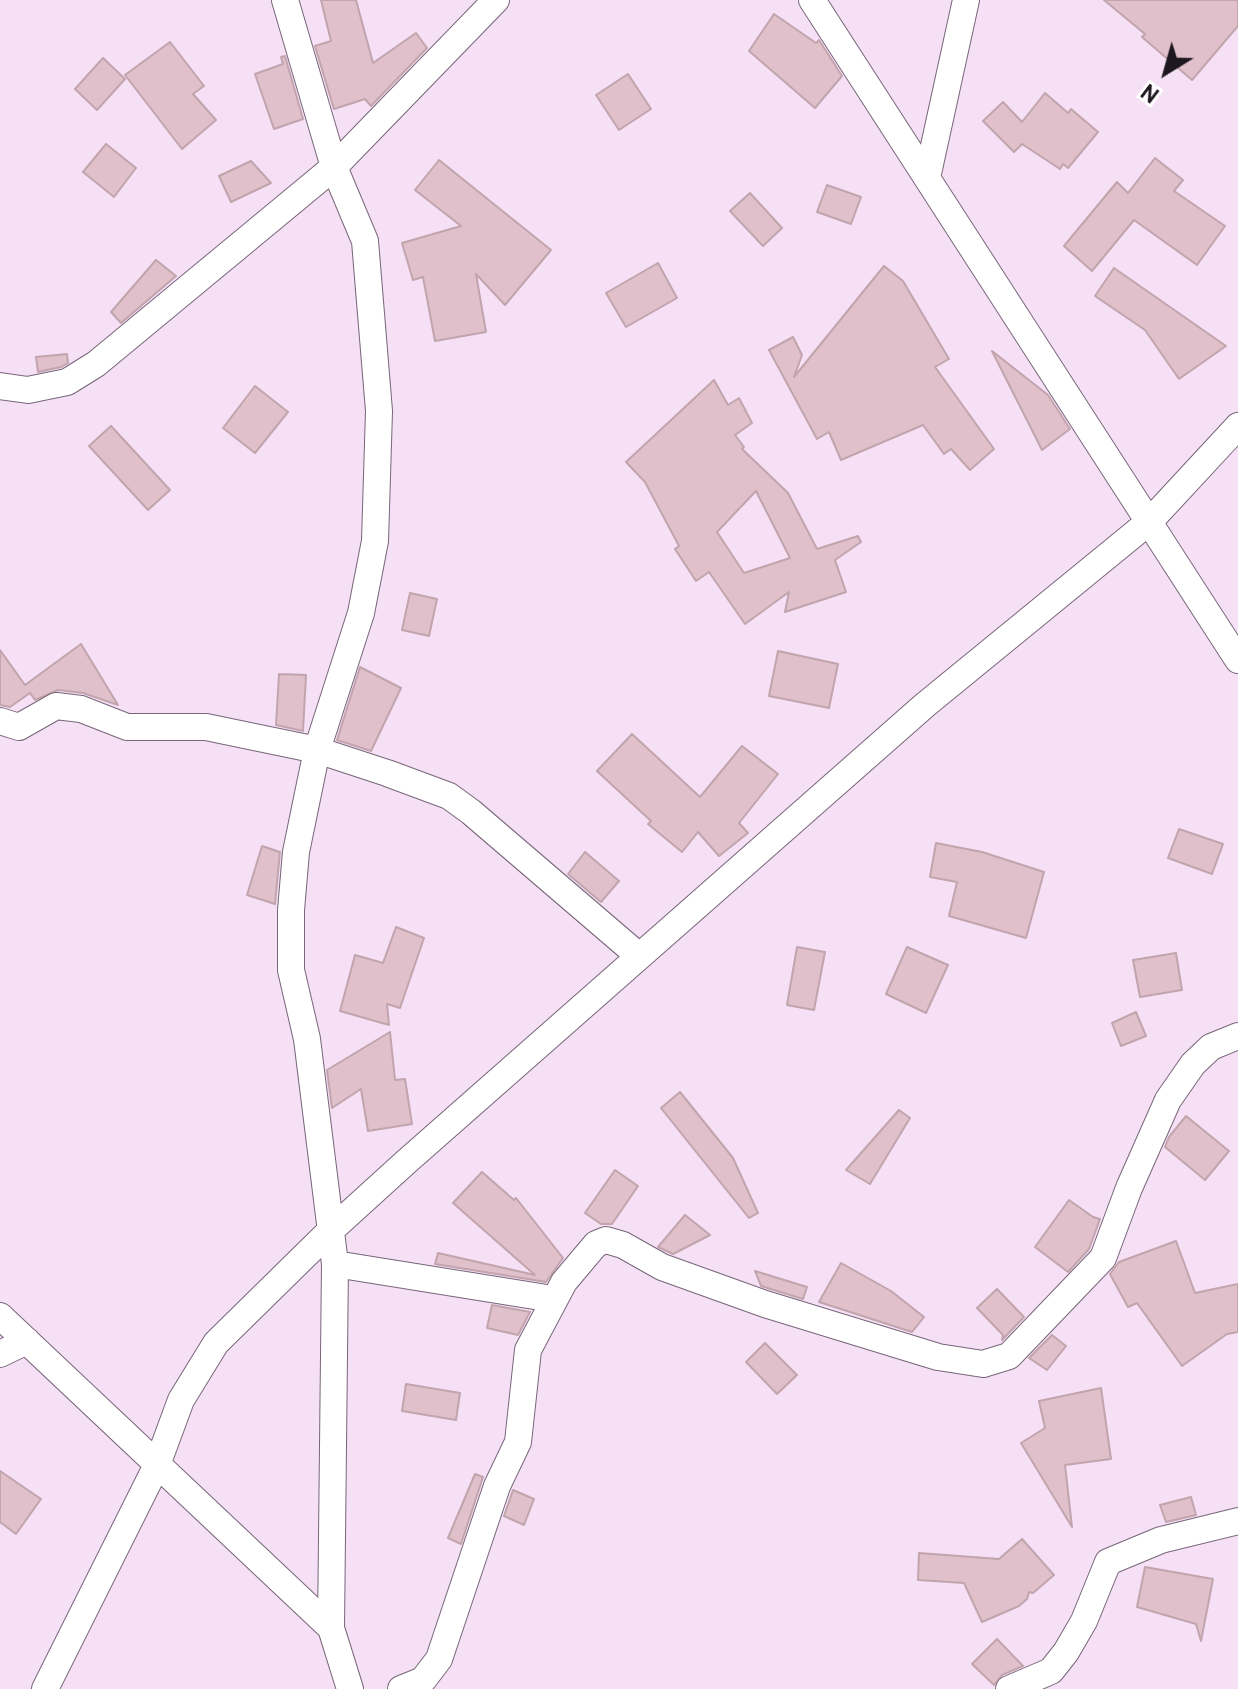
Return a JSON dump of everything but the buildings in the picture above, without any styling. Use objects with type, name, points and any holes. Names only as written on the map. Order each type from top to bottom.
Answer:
[{"type":"street","points":[[285,0],[334,167],[365,241],[379,411],[372,555],[361,613],[317,750],[296,852],[291,910],[291,970],[307,1039],[335,1264],[331,1628],[350,1689]]},
{"type":"street","points":[[0,386],[28,390],[67,382],[96,364],[334,167],[496,0]]},
{"type":"street","points":[[812,0],[1238,660]]},
{"type":"street","points":[[927,178],[966,0]]},
{"type":"street","points":[[45,1689],[157,1465],[181,1400],[216,1343],[329,1232],[639,956],[925,705],[1150,521],[1238,426]]},
{"type":"street","points":[[0,721],[19,727],[56,706],[81,709],[127,727],[206,727],[317,750],[449,796],[639,956]]},
{"type":"street","points":[[401,1689],[423,1680],[439,1659],[497,1486],[518,1442],[528,1350],[553,1299],[596,1244],[606,1240],[623,1245],[662,1267],[765,1304],[938,1357],[983,1364],[1009,1356],[1103,1258],[1129,1188],[1168,1100],[1193,1064],[1211,1047],[1238,1036]]},
{"type":"street","points":[[335,1264],[553,1299]]},
{"type":"street","points":[[0,1316],[331,1628]]},
{"type":"street","points":[[0,1354],[27,1341]]},
{"type":"street","points":[[1009,1689],[1051,1671],[1066,1652],[1084,1621],[1108,1562],[1161,1540],[1238,1521]]}]
